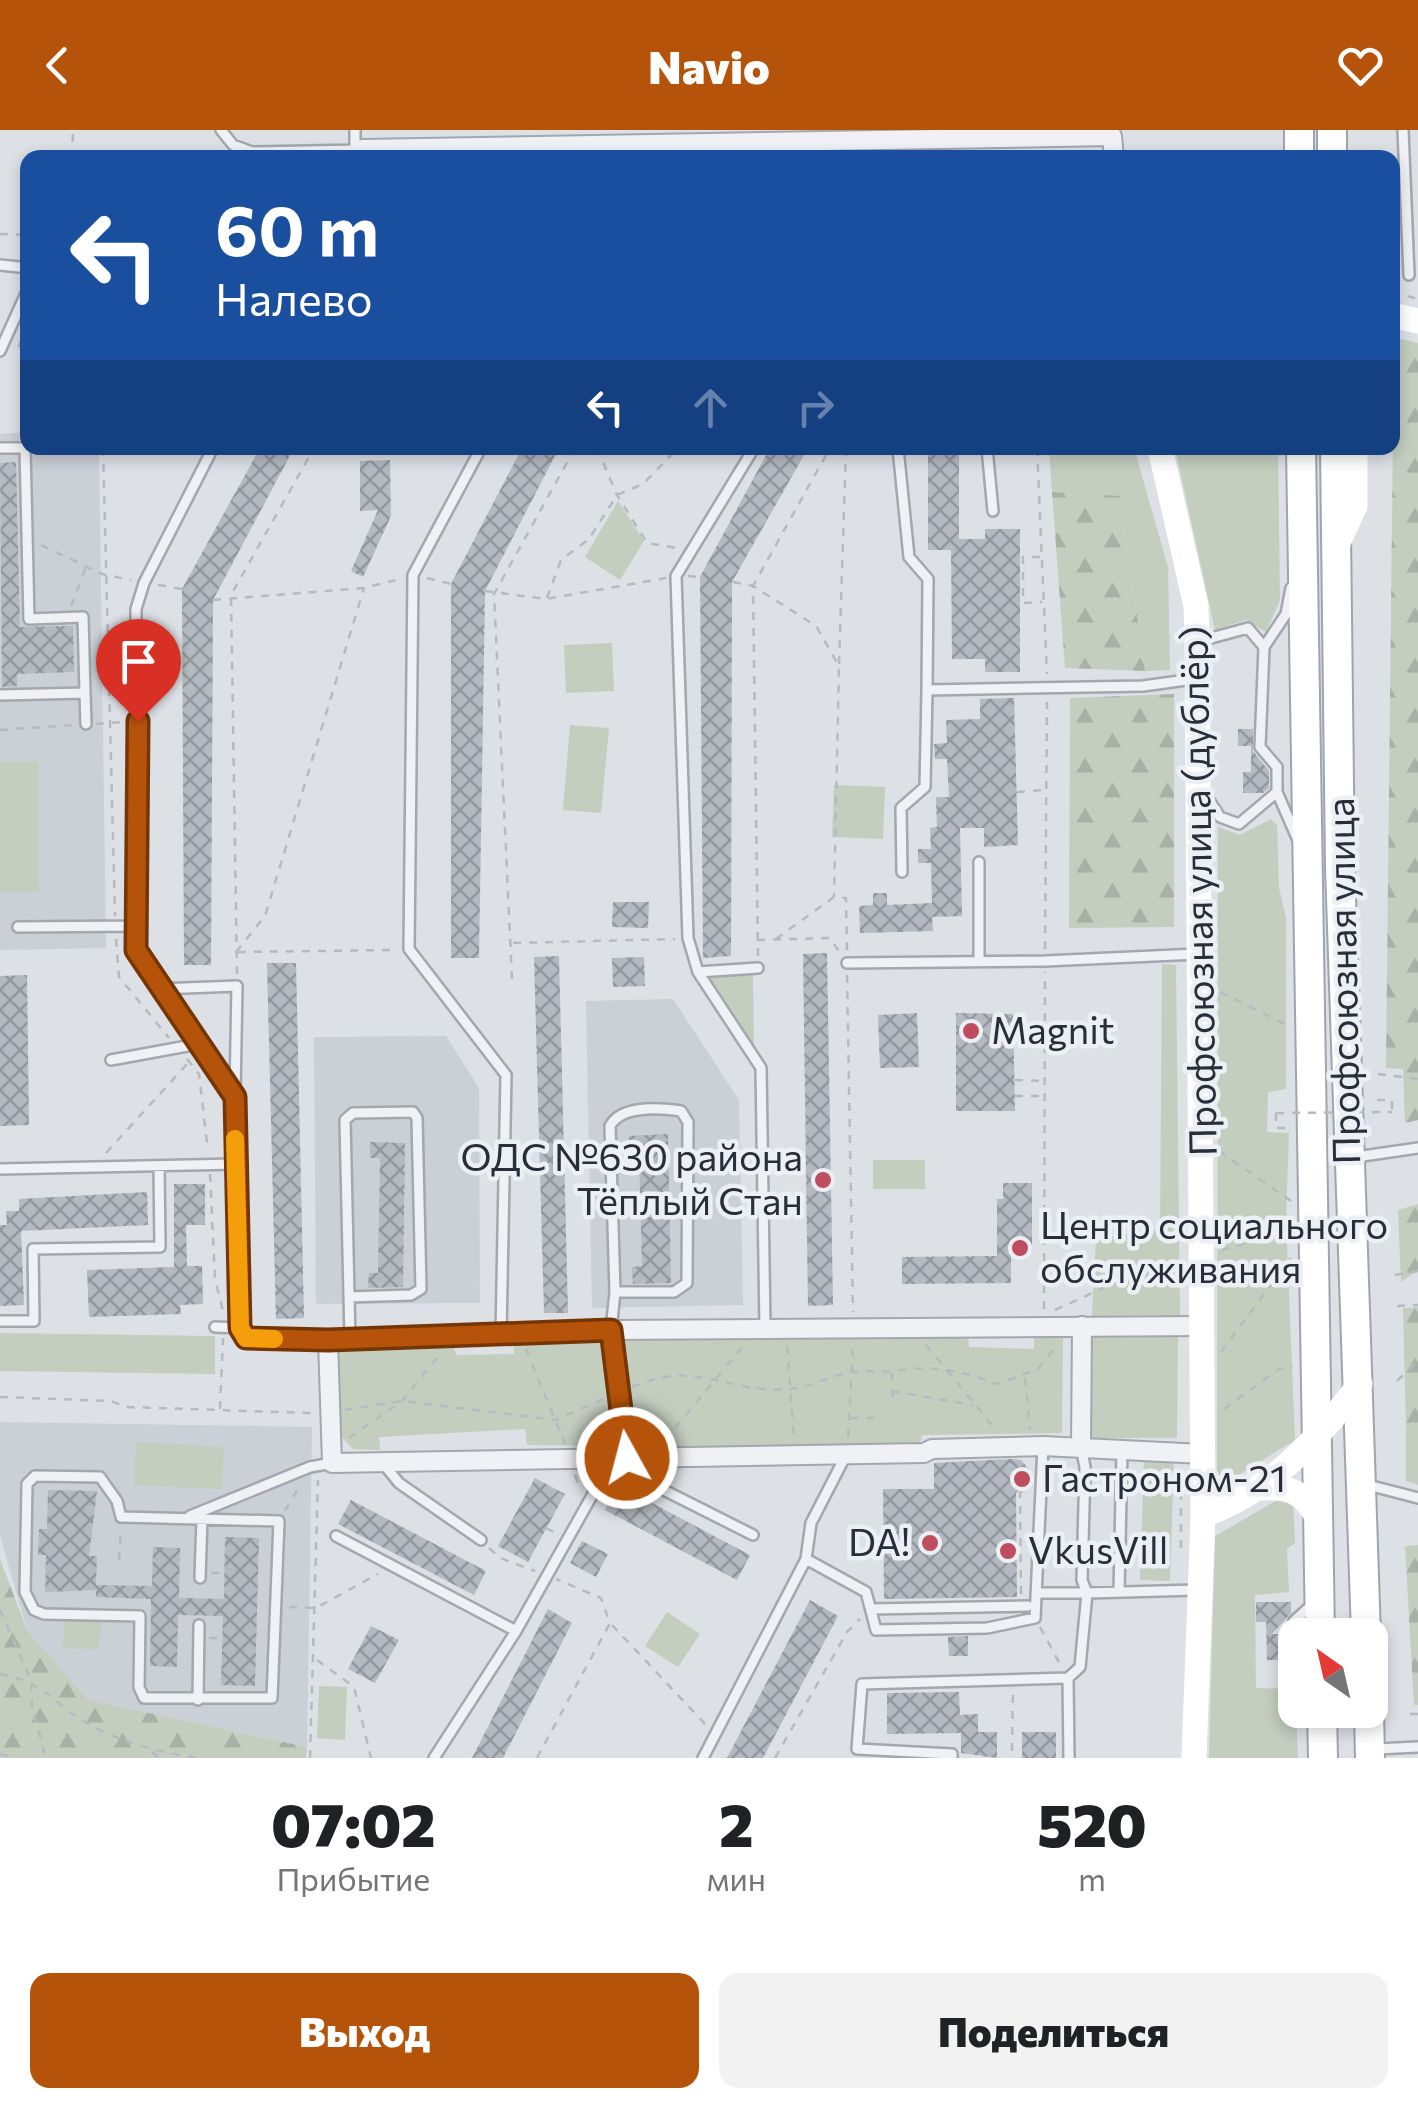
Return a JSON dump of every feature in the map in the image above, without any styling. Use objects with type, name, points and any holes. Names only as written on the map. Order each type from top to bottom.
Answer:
[{"type":"main road","name":"Профсоюзная улица","points":[[1301,455],[1319,1598],[1312,1618]]},
{"type":"main road","name":"Профсоюзная улица","points":[[1335,455],[1348,1158],[1360,1384],[1366,1618]]},
{"type":"main road","points":[[1322,1728],[1322,1758]]},
{"type":"main road","points":[[1369,1728],[1370,1754]]},
{"type":"street","points":[[390,150],[612,139],[1112,133]]},
{"type":"street","name":"Профсоюзная улица (дублёр)","points":[[1162,455],[1196,606],[1197,641],[1202,1138],[1209,1258],[1203,1326],[1203,1514],[1194,1758]]},
{"type":"street","points":[[1336,548],[1355,506],[1355,455]]},
{"type":"street","points":[[1075,1326],[1082,1447]]},
{"type":"street","points":[[1203,1326],[611,1330],[328,1340],[332,1463],[847,1454],[1038,1446],[1203,1454]]},
{"type":"street","points":[[1203,1514],[1254,1489],[1316,1437],[1360,1384]]},
{"type":"street","points":[[1316,1437],[1343,1438],[1362,1473]]},
{"type":"street","points":[[1254,1489],[1282,1486],[1298,1492],[1318,1519]]},
{"type":"lane","points":[[221,130],[233,145],[247,150]]},
{"type":"lane","points":[[1403,130],[1410,275]]},
{"type":"lane","points":[[0,352],[20,307]]},
{"type":"lane","points":[[28,455],[29,619],[83,617],[86,724]]},
{"type":"lane","points":[[209,455],[144,583],[136,610],[136,950],[235,1097]]},
{"type":"lane","points":[[478,455],[413,575],[409,949],[506,1075],[511,1335]]},
{"type":"lane","points":[[749,455],[688,550],[676,576],[688,938],[698,972],[760,1068],[760,1328]]},
{"type":"lane","points":[[899,455],[909,557],[928,579],[925,787],[901,808],[902,872]]},
{"type":"lane","points":[[988,455],[992,511]]},
{"type":"lane","points":[[1303,531],[1286,614],[1264,647],[1260,747],[1277,767],[1276,792],[1308,869]]},
{"type":"lane","points":[[1197,641],[1248,628],[1264,647]]},
{"type":"lane","points":[[926,690],[1143,686],[1197,678]]},
{"type":"lane","points":[[0,695],[85,693]]},
{"type":"lane","points":[[1200,784],[1220,816],[1239,824],[1276,792]]},
{"type":"lane","points":[[979,862],[979,962]]},
{"type":"lane","points":[[18,928],[136,926]]},
{"type":"lane","points":[[847,963],[1045,961],[1200,954]]},
{"type":"lane","points":[[698,972],[758,968]]},
{"type":"lane","points":[[159,989],[237,986],[240,1328],[246,1338],[328,1340]]},
{"type":"lane","points":[[111,1060],[198,1044]]},
{"type":"lane","points":[[434,1758],[620,1458],[619,1392],[611,1330],[616,1292],[610,1126],[620,1113],[628,1111],[681,1111],[688,1122],[686,1283],[674,1292],[616,1292]]},
{"type":"lane","points":[[349,1297],[411,1295],[421,1288],[417,1118],[413,1112],[354,1113],[346,1120],[349,1297],[350,1339]]},
{"type":"lane","points":[[1348,1158],[1418,1148]]},
{"type":"lane","points":[[1,1166],[236,1164]]},
{"type":"lane","points":[[0,1321],[34,1321],[33,1249],[160,1247],[159,1166]]},
{"type":"lane","points":[[219,1327],[240,1328]]},
{"type":"lane","points":[[806,1559],[866,1592],[876,1630],[987,1628],[1034,1618],[1038,1446]]},
{"type":"lane","points":[[952,1758],[952,1754],[856,1754],[862,1684],[1068,1678],[1080,1667],[1088,1593],[1082,1580],[1082,1447]]},
{"type":"lane","points":[[1119,1592],[1122,1449]]},
{"type":"lane","points":[[703,1758],[806,1559],[811,1523],[847,1454]]},
{"type":"lane","points":[[620,1458],[634,1475],[753,1534]]},
{"type":"lane","points":[[380,1460],[399,1483],[480,1540]]},
{"type":"lane","points":[[184,1519],[310,1466],[332,1463]]},
{"type":"lane","points":[[1362,1473],[1418,1498]]},
{"type":"lane","points":[[35,1476],[100,1477],[117,1501],[122,1517],[184,1519],[279,1520],[272,1698],[152,1699],[140,1694],[140,1616],[44,1614],[28,1602],[27,1493],[35,1476]]},
{"type":"lane","points":[[200,1578],[202,1519]]},
{"type":"lane","points":[[336,1536],[516,1631]]},
{"type":"lane","points":[[1037,1593],[1199,1590]]},
{"type":"lane","points":[[871,1609],[1028,1606]]},
{"type":"lane","points":[[198,1700],[199,1625]]},
{"type":"lane","points":[[1068,1678],[1069,1758]]},
{"type":"lane","points":[[1370,1754],[1418,1748]]},
{"type":"path","points":[[237,986],[231,595],[310,455]]},
{"type":"path","points":[[512,979],[494,594],[570,455]]},
{"type":"path","points":[[600,455],[617,495],[647,543],[688,550]]},
{"type":"path","points":[[546,599],[562,560],[589,539],[617,495],[643,484],[671,455]]},
{"type":"path","points":[[758,968],[753,586],[826,455]]},
{"type":"path","points":[[834,897],[846,455]]},
{"type":"path","points":[[1037,455],[1047,688],[1044,1315],[1110,1285],[1292,1230]]},
{"type":"path","points":[[27,538],[102,574],[182,589]]},
{"type":"path","points":[[1042,556],[1022,557],[1022,574],[1024,603],[1044,602]]},
{"type":"path","points":[[66,618],[86,566]]},
{"type":"path","points":[[484,591],[546,599],[676,576],[700,577]]},
{"type":"path","points":[[732,582],[753,586],[816,626],[840,666]]},
{"type":"path","points":[[213,600],[231,595],[364,588],[266,916],[236,952]]},
{"type":"path","points":[[0,730],[138,721]]},
{"type":"path","points":[[1017,792],[1046,790]]},
{"type":"path","points":[[776,939],[834,897],[846,898],[854,1329],[847,1454]]},
{"type":"path","points":[[511,943],[688,938]]},
{"type":"path","points":[[757,940],[830,938],[847,963]]},
{"type":"path","points":[[236,952],[409,949]]},
{"type":"path","points":[[1223,994],[1295,1029]]},
{"type":"path","points":[[94,1166],[189,1062]]},
{"type":"path","points":[[1378,1074],[1418,1079]]},
{"type":"path","points":[[1014,1080],[1044,1081]]},
{"type":"path","points":[[1015,1096],[1044,1096]]},
{"type":"path","points":[[1286,1128],[1276,1128],[1276,1113],[1392,1112],[1392,1100],[1376,1100]]},
{"type":"path","points":[[1202,1138],[1291,1201]]},
{"type":"path","points":[[210,1164],[220,1409]]},
{"type":"path","points":[[1214,1362],[1292,1257]]},
{"type":"path","points":[[1395,1275],[1418,1271]]},
{"type":"path","points":[[1397,1306],[1418,1305]]},
{"type":"path","points":[[0,1397],[330,1412],[402,1401],[555,1420],[661,1374],[719,1377],[746,1388],[791,1390],[851,1372],[942,1367],[997,1384],[1026,1376],[1075,1326]]},
{"type":"path","points":[[650,1457],[760,1328]]},
{"type":"path","points":[[912,1328],[1012,1447]]},
{"type":"path","points":[[785,1329],[794,1454]]},
{"type":"path","points":[[511,1335],[555,1420],[570,1459]]},
{"type":"path","points":[[1397,1381],[1418,1362]]},
{"type":"path","points":[[1203,1424],[1279,1368],[1298,1364]]},
{"type":"path","points":[[892,1371],[893,1403]]},
{"type":"path","points":[[1022,1596],[1020,1493],[1029,1487],[1038,1446],[1026,1376]]},
{"type":"path","points":[[892,1392],[974,1405]]},
{"type":"path","points":[[850,1418],[879,1418]]},
{"type":"path","points":[[279,1520],[310,1466]]},
{"type":"path","points":[[119,1560],[122,1517]]},
{"type":"path","points":[[546,1528],[554,1532]]},
{"type":"path","points":[[480,1540],[500,1558],[532,1570]]},
{"type":"path","points":[[277,1607],[316,1608],[392,1566]]},
{"type":"path","points":[[547,1576],[601,1598],[610,1622],[714,1733]]},
{"type":"path","points":[[775,1758],[847,1632],[871,1609]]},
{"type":"path","points":[[0,1610],[31,1680],[32,1707],[46,1758]]},
{"type":"path","points":[[1034,1618],[1068,1678]]},
{"type":"path","points":[[537,1758],[610,1622]]},
{"type":"path","points":[[316,1659],[354,1687],[371,1758]]},
{"type":"path","points":[[0,1674],[31,1680],[82,1720],[159,1758]]},
{"type":"path","points":[[1012,1751],[1013,1679]]},
{"type":"path","points":[[1410,1714],[1418,1714]]},
{"type":"path","points":[[150,1751],[199,1758]]},
{"type":"path","points":[[0,1754],[17,1758]]},
{"type":"shaded area","points":[[20,433],[20,455],[99,455],[106,948],[0,950],[0,434]]},
{"type":"shaded area","points":[[673,999],[739,1100],[743,1305],[592,1308],[586,1001]]},
{"type":"shaded area","points":[[446,1036],[479,1088],[480,1303],[316,1304],[314,1037]]},
{"type":"shaded area","points":[[0,1422],[312,1427],[307,1747],[88,1700],[27,1630],[0,1535]]},
{"type":"green space","points":[[1400,338],[1418,343],[1418,1120],[1405,1123],[1403,1069],[1386,1068],[1393,455],[1400,455]]},
{"type":"green space","points":[[1049,455],[1136,455],[1168,567],[1170,670],[1145,671],[1120,497],[1052,492]]},
{"type":"green space","points":[[1177,455],[1278,455],[1280,600],[1266,632],[1246,620],[1215,630]]},
{"type":"green space","points":[[1052,492],[1120,496],[1145,671],[1065,668]]},
{"type":"green space","points":[[618,501],[644,541],[620,580],[585,557]]},
{"type":"green space","points":[[612,643],[614,691],[566,693],[564,645]]},
{"type":"green space","points":[[1174,694],[1174,927],[1069,928],[1070,698]]},
{"type":"green space","points":[[570,725],[609,728],[601,813],[563,810]]},
{"type":"green space","points":[[0,762],[38,762],[39,892],[0,892]]},
{"type":"green space","points":[[834,785],[885,787],[883,839],[832,837]]},
{"type":"green space","points":[[1271,819],[1277,825],[1279,888],[1286,918],[1286,1089],[1268,1092],[1267,1132],[1289,1133],[1286,1220],[1295,1440],[1229,1481],[1217,1476],[1218,827],[1240,835]]},
{"type":"green space","points":[[1162,964],[1176,965],[1180,1315],[1092,1316],[1096,1239],[1160,1229]]},
{"type":"green space","points":[[753,975],[754,1049],[709,977]]},
{"type":"green space","points":[[873,1160],[925,1160],[925,1189],[873,1189]]},
{"type":"green space","points":[[1418,1204],[1418,1270],[1401,1282],[1398,1210]]},
{"type":"green space","points":[[1418,1307],[1418,1427],[1406,1428],[1403,1308]]},
{"type":"green space","points":[[0,1333],[215,1336],[215,1374],[0,1371]]},
{"type":"green space","points":[[968,1334],[969,1347],[1034,1349],[1034,1334],[1063,1334],[1062,1433],[922,1435],[920,1444],[642,1448],[631,1439],[621,1341]]},
{"type":"green space","points":[[1090,1335],[1178,1335],[1177,1438],[1089,1438]]},
{"type":"green space","points":[[605,1336],[616,1434],[604,1446],[527,1445],[525,1429],[379,1437],[380,1450],[353,1449],[338,1433],[338,1352],[453,1343],[456,1355],[514,1354],[514,1341]]},
{"type":"green space","points":[[1418,1427],[1418,1485],[1406,1481],[1406,1428]]},
{"type":"green space","points":[[136,1442],[224,1447],[222,1489],[134,1485]]},
{"type":"green space","points":[[1144,1460],[1174,1461],[1170,1581],[1140,1580]]},
{"type":"green space","points":[[1286,1495],[1293,1499],[1295,1543],[1287,1549],[1289,1592],[1255,1595],[1256,1688],[1278,1689],[1278,1728],[1297,1728],[1298,1758],[1209,1758],[1215,1536]]},
{"type":"green space","points":[[1418,1545],[1418,1705],[1414,1705],[1405,1546]]},
{"type":"green space","points":[[0,1559],[27,1630],[88,1700],[307,1747],[306,1758],[0,1758]]},
{"type":"green space","points":[[667,1612],[700,1634],[678,1667],[645,1646]]},
{"type":"green space","points":[[64,1620],[101,1622],[99,1650],[63,1648]]},
{"type":"green space","points":[[319,1686],[347,1687],[345,1740],[317,1738]]},
{"type":"building","points":[[256,455],[290,455],[213,600],[211,965],[184,965],[182,589]]},
{"type":"building","points":[[518,455],[555,455],[485,591],[479,958],[451,958],[451,584]]},
{"type":"building","points":[[766,455],[804,455],[732,582],[731,956],[703,958],[700,577]]},
{"type":"building","points":[[928,455],[959,455],[959,539],[985,539],[985,529],[1020,529],[1020,672],[985,672],[985,659],[952,659],[951,550],[928,550]]},
{"type":"building","points":[[390,460],[391,516],[363,577],[351,571],[378,510],[360,511],[360,461]]},
{"type":"building","points":[[16,462],[20,627],[73,626],[74,672],[17,674],[17,686],[2,687],[0,463]]},
{"type":"building","points":[[1014,698],[1018,845],[984,847],[984,828],[960,828],[962,916],[932,917],[933,931],[860,933],[859,906],[873,905],[873,893],[887,893],[887,905],[932,903],[931,863],[918,863],[918,849],[931,849],[930,828],[937,827],[936,797],[949,797],[947,759],[935,759],[934,744],[947,743],[946,720],[980,719],[980,699]]},
{"type":"building","points":[[1238,729],[1253,729],[1253,751],[1269,771],[1269,788],[1263,793],[1243,793],[1243,772],[1251,772],[1251,746],[1238,746]]},
{"type":"building","points":[[613,902],[649,902],[648,928],[612,927]]},
{"type":"building","points":[[827,953],[833,1305],[808,1306],[803,954]]},
{"type":"building","points":[[559,956],[568,1313],[544,1313],[534,957]]},
{"type":"building","points":[[644,957],[645,986],[613,987],[612,958]]},
{"type":"building","points":[[267,963],[296,963],[304,1318],[276,1319]]},
{"type":"building","points":[[27,975],[29,1125],[0,1126],[0,976]]},
{"type":"building","points":[[917,1013],[919,1067],[880,1068],[878,1015]]},
{"type":"building","points":[[956,1013],[1013,1014],[1015,1111],[956,1111]]},
{"type":"building","points":[[668,1134],[671,1283],[633,1284],[632,1267],[642,1266],[639,1151],[629,1151],[629,1136]]},
{"type":"building","points":[[370,1142],[405,1143],[403,1287],[368,1288],[369,1273],[378,1273],[380,1158],[370,1158]]},
{"type":"building","points":[[1003,1183],[1032,1183],[1032,1251],[1011,1252],[1011,1283],[902,1284],[902,1257],[997,1256],[997,1199],[1003,1199]]},
{"type":"building","points":[[174,1184],[205,1184],[205,1225],[186,1225],[187,1266],[202,1266],[203,1304],[180,1305],[181,1314],[89,1317],[87,1270],[174,1267]]},
{"type":"building","points":[[147,1192],[148,1225],[21,1231],[24,1305],[0,1306],[0,1225],[7,1225],[6,1211],[19,1211],[19,1199]]},
{"type":"building","points":[[1021,1460],[1032,1473],[1016,1493],[1017,1597],[884,1599],[883,1489],[934,1489],[934,1463]]},
{"type":"building","points":[[535,1478],[565,1494],[528,1562],[498,1546]]},
{"type":"building","points":[[618,1485],[750,1555],[737,1580],[605,1510]]},
{"type":"building","points":[[48,1490],[97,1491],[89,1556],[97,1556],[96,1585],[152,1586],[153,1547],[180,1548],[179,1598],[224,1599],[225,1537],[259,1538],[255,1686],[221,1685],[223,1616],[178,1615],[177,1667],[150,1666],[151,1599],[96,1597],[96,1590],[45,1592],[46,1555],[38,1555],[39,1529],[47,1529]]},
{"type":"building","points":[[351,1500],[486,1571],[474,1595],[338,1524]]},
{"type":"building","points":[[582,1541],[608,1554],[596,1577],[570,1563]]},
{"type":"building","points":[[810,1600],[838,1616],[763,1758],[727,1758]]},
{"type":"building","points":[[1256,1602],[1291,1602],[1291,1613],[1286,1618],[1278,1618],[1278,1627],[1272,1634],[1278,1634],[1278,1660],[1267,1660],[1266,1622],[1256,1622]]},
{"type":"building","points":[[548,1609],[572,1623],[503,1758],[472,1758]]},
{"type":"building","points":[[371,1626],[399,1640],[375,1683],[348,1669]]},
{"type":"building","points":[[968,1636],[968,1656],[949,1656],[948,1637]]},
{"type":"building","points":[[959,1692],[960,1715],[978,1714],[978,1732],[997,1732],[997,1758],[961,1753],[961,1733],[887,1734],[887,1693]]},
{"type":"building","points":[[1022,1732],[1056,1732],[1056,1758],[1022,1758]]},
{"type":"slow traffic","points":[[235,1139],[240,1328],[246,1338],[274,1339]]},
{"type":"place","name":"Magnit","points":[[971,1031]]},
{"type":"place","name":"ОДС №630 района Тёплый Стан","points":[[823,1180]]},
{"type":"place","name":"Центр социального обслуживания","points":[[1020,1248]]},
{"type":"place","name":"Гастроном-21","points":[[1022,1479]]},
{"type":"place","name":"DA!","points":[[930,1543]]},
{"type":"place","name":"VkusVill","points":[[1008,1551]]},
{"type":"route","points":[[138,721],[136,950],[235,1097],[240,1328],[246,1338],[328,1340],[611,1330],[627,1458]]}]
